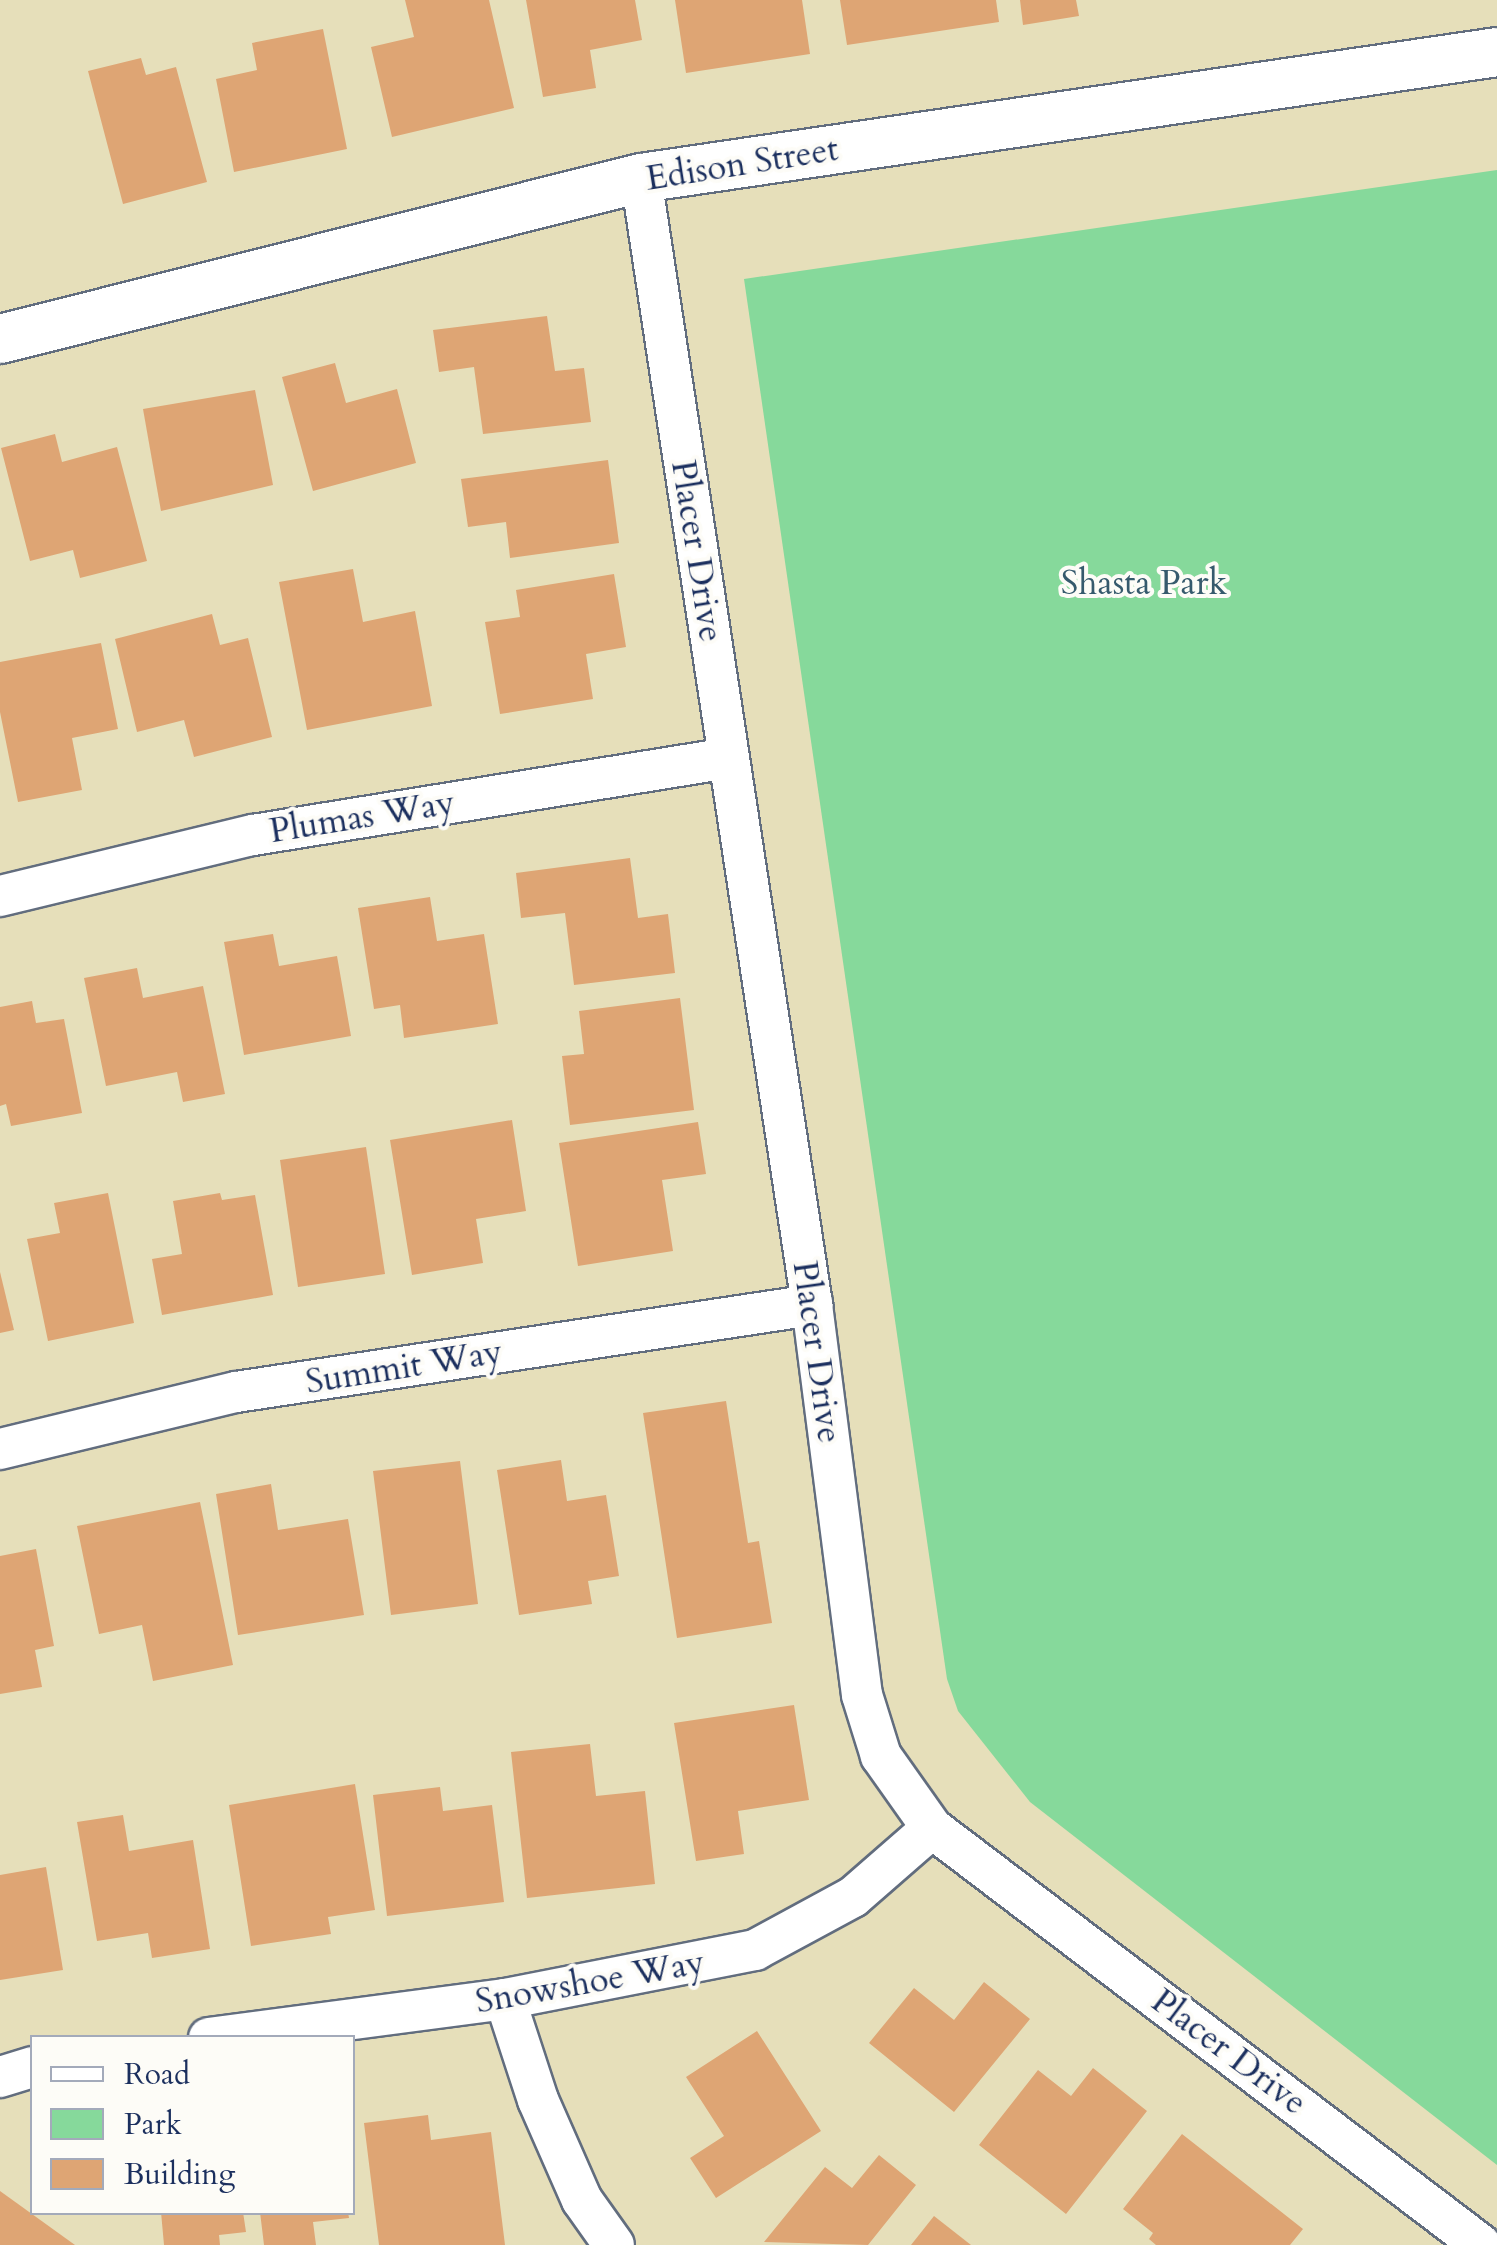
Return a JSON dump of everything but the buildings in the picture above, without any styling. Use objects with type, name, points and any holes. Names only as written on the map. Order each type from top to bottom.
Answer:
[{"type":"street","name":"Edison Street","points":[[0,340],[641,178],[1497,52]]},
{"type":"street","name":"Placer Drive","points":[[641,178],[812,1306],[862,1695],[881,1756],[932,1828],[1481,2245]]},
{"type":"street","name":"Plumas Way","points":[[0,896],[253,834],[728,758]]},
{"type":"street","name":"Summit Way","points":[[0,1449],[236,1392],[812,1306]]},
{"type":"street","name":"Snowshoe Way","points":[[232,2035],[505,1999],[755,1950],[853,1897],[932,1828]]},
{"type":"street","points":[[505,1999],[538,2100],[582,2200],[614,2245]]},
{"type":"street","points":[[0,2077],[30,2067]]},
{"type":"green space","name":"Shasta Park","points":[[1497,170],[1497,2165],[1030,1802],[958,1711],[947,1679],[744,279]]}]
